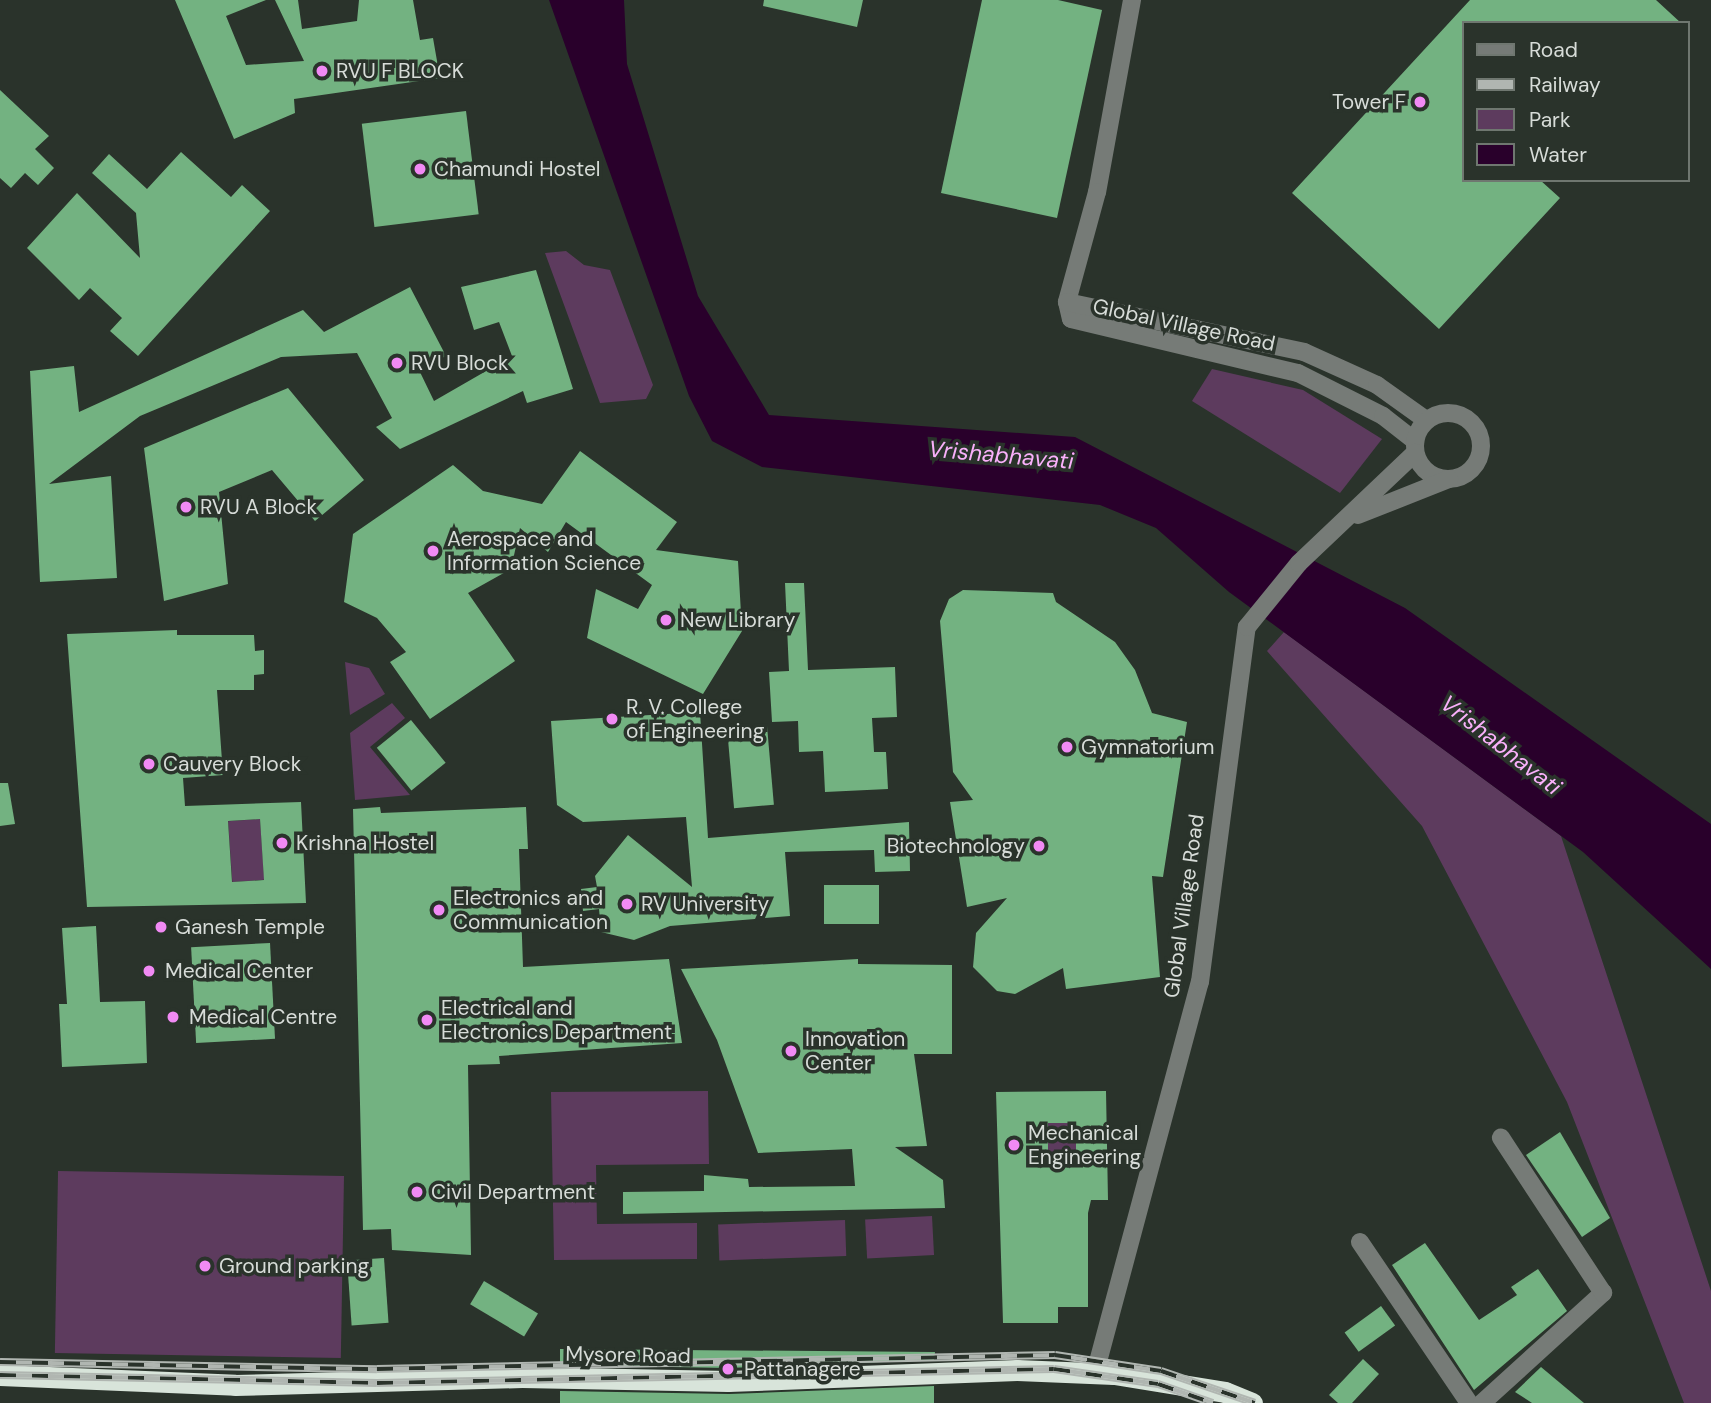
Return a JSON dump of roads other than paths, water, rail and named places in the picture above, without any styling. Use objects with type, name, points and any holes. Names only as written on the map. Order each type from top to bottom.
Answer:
[{"type":"highway","name":"Mysore Road","points":[[0,1375],[235,1385],[1095,1373],[1225,1392],[1252,1403]]},
{"type":"street","name":"Global Village Road","points":[[1132,0],[1097,192],[1066,302],[1078,326],[1320,382],[1415,447],[1431,474],[1449,479]]},
{"type":"street","name":"Global Village Road","points":[[1066,302],[1304,352],[1377,385],[1426,420],[1461,415],[1480,437],[1474,466],[1449,479],[1350,519]]},
{"type":"street","name":"Global Village Road","points":[[1095,1373],[1200,982],[1247,627],[1328,535],[1350,519],[1415,447],[1426,420]]},
{"type":"street","points":[[1482,1403],[1603,1293],[1501,1138]]},
{"type":"street","points":[[1360,1242],[1469,1403]]},
{"type":"water","name":"Vrishabhavati","points":[[549,0],[624,0],[627,64],[698,296],[769,415],[1075,437],[1405,608],[1711,824],[1711,969],[1583,852],[1229,592],[1156,528],[1100,505],[762,467],[712,441],[689,396]]},
{"type":"railway","points":[[0,1362],[377,1369],[1055,1355],[1161,1371],[1255,1403]]},
{"type":"railway","points":[[0,1375],[377,1383],[1054,1369],[1158,1384],[1213,1403]]},
{"type":"place","name":"RVU F BLOCK","points":[[322,71]]},
{"type":"place","name":"Tower F","points":[[1420,102]]},
{"type":"place","name":"Chamundi Hostel","points":[[420,169]]},
{"type":"place","name":"RVU Block","points":[[397,363]]},
{"type":"place","name":"RVU A Block","points":[[186,507]]},
{"type":"place","name":"Aerospace and Information Science","points":[[433,551]]},
{"type":"place","name":"New Library","points":[[666,620]]},
{"type":"place","name":"R. V. College of Engineering","points":[[612,719]]},
{"type":"place","name":"Gymnatorium","points":[[1067,747]]},
{"type":"place","name":"Cauvery Block","points":[[149,764]]},
{"type":"place","name":"Krishna Hostel","points":[[282,843]]},
{"type":"place","name":"Biotechnology","points":[[1039,846]]},
{"type":"place","name":"RV University","points":[[627,904]]},
{"type":"place","name":"Electronics and Communication","points":[[439,910]]},
{"type":"place","name":"Ganesh Temple","points":[[161,927]]},
{"type":"place","name":"Medical Center","points":[[149,971]]},
{"type":"place","name":"Medical Centre","points":[[173,1017]]},
{"type":"place","name":"Electrical and Electronics Department","points":[[427,1020]]},
{"type":"place","name":"Innovation Center","points":[[791,1051]]},
{"type":"place","name":"Mechanical Engineering","points":[[1014,1145]]},
{"type":"place","name":"Civil Department","points":[[417,1192]]},
{"type":"place","name":"Ground parking","points":[[205,1266]]},
{"type":"place","name":"Pattanagere","points":[[728,1369]]}]
